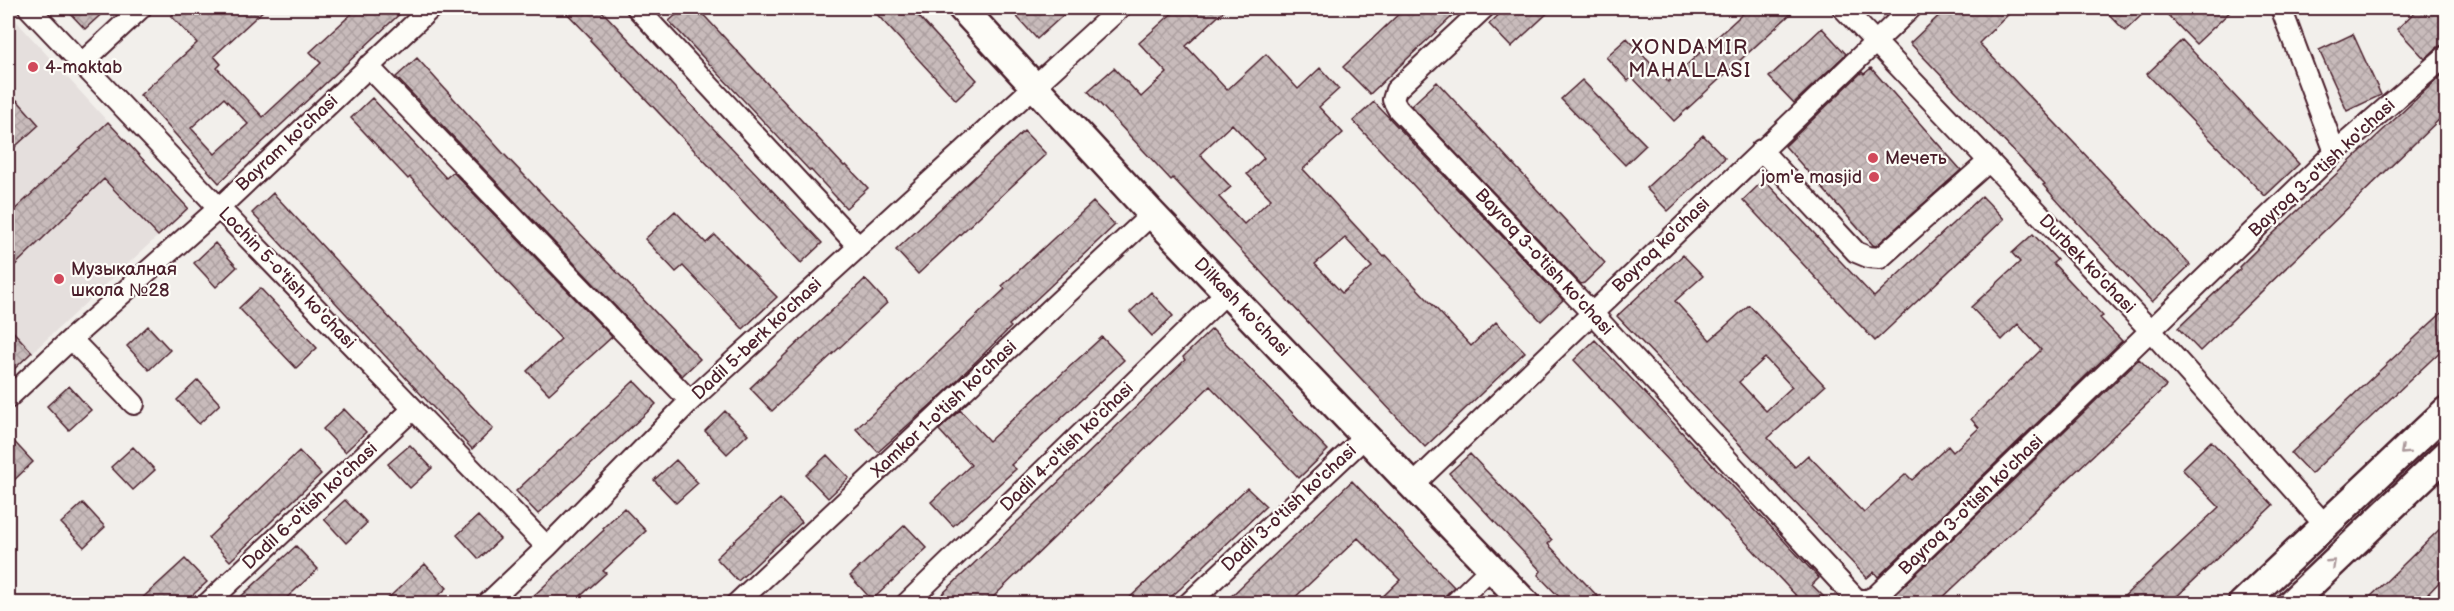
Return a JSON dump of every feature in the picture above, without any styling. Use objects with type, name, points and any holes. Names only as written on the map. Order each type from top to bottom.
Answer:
[{"type":"street","name":"Lochin 5-o'tish ko'chasi","points":[[29,8],[547,547]]},
{"type":"street","points":[[82,63],[141,8]]},
{"type":"street","name":"Bayram ko'chasi","points":[[8,398],[219,208],[431,8]]},
{"type":"street","points":[[637,8],[858,246]]},
{"type":"street","name":"Dilkash ko'chasi","points":[[962,8],[1152,214],[1526,603]]},
{"type":"street","name":"Dadil 5-berk ko'chasi","points":[[487,603],[547,547],[690,401],[1120,8]]},
{"type":"street","name":"Bayroq 3-o'tish ko'chasi","points":[[1484,8],[1396,90],[1393,100],[1398,109],[1591,312],[1855,598],[1865,601],[1876,596],[2335,152],[2446,56]]},
{"type":"street","name":"Durbek ko'chasi","points":[[1842,8],[2151,331],[2325,525]]},
{"type":"street","name":"Boyroq ko'chasi","points":[[1413,485],[1591,312],[1911,8]]},
{"type":"street","points":[[2281,8],[2335,152]]},
{"type":"street","points":[[368,66],[690,401]]},
{"type":"street","points":[[1761,150],[1856,252],[1868,257],[1880,258],[1989,161]]},
{"type":"street","name":"Xamkor 1-o'tish ko'chasi","points":[[736,603],[1152,214]]},
{"type":"street","name":"Dadil 4-o'tish ko'chasi","points":[[906,603],[1228,291]]},
{"type":"street","points":[[71,339],[134,404]]},
{"type":"street","name":"Dadil 6-o'tish ko'chasi","points":[[207,603],[413,409]]},
{"type":"street","points":[[2242,603],[2446,411]]},
{"type":"street","name":"Dadil 3-o'tish ko'chasi","points":[[1188,603],[1365,437]]},
{"type":"street","points":[[2289,603],[2446,455]]},
{"type":"street","points":[[1454,603],[1492,567]]},
{"type":"shaded area","name":"Музыкалная школа №28","points":[[8,12],[108,122],[78,151],[158,236],[8,375]]},
{"type":"building","points":[[65,8],[108,8],[85,29]]},
{"type":"building","points":[[180,8],[266,8],[214,56],[221,64],[217,68],[263,117],[321,63],[310,52],[358,8],[406,8],[219,183],[140,95],[197,43],[171,16]],"holes":[[[224,98],[248,124],[215,154],[191,128]]]},
{"type":"building","points":[[562,8],[599,8],[822,243],[801,263]]},
{"type":"building","points":[[684,8],[697,8],[844,166],[846,165],[868,188],[846,208],[669,21]]},
{"type":"building","points":[[871,8],[911,8],[977,80],[956,100]]},
{"type":"building","points":[[1009,8],[1071,8],[1037,39]]},
{"type":"building","points":[[1178,8],[1227,8],[1186,46],[1227,90],[1266,54],[1298,89],[1320,68],[1339,89],[1319,107],[1343,133],[1303,169],[1384,257],[1386,255],[1471,346],[1496,322],[1525,352],[1425,447],[1173,178],[1171,180],[1088,91],[1114,68],[1141,97],[1167,73],[1139,43]],"holes":[[[1232,124],[1264,158],[1247,174],[1271,199],[1244,224],[1219,197],[1231,187],[1200,154]],[[1345,238],[1372,267],[1342,293],[1315,264]]]},
{"type":"building","points":[[1405,8],[1461,8],[1370,94],[1343,67]]},
{"type":"building","points":[[1506,8],[1553,8],[1511,47],[1489,24]]},
{"type":"building","points":[[1749,8],[1797,8],[1674,121],[1632,77],[1628,81],[1606,57],[1627,38],[1668,82]]},
{"type":"building","points":[[1947,8],[2015,8],[1979,43],[2190,265],[2152,302],[2043,185],[2045,184],[1910,43]]},
{"type":"building","points":[[2103,8],[2149,8],[2125,31]]},
{"type":"building","points":[[2161,8],[2234,8],[2196,44]]},
{"type":"building","points":[[2419,8],[2446,8],[2446,44],[2438,47],[2425,59],[2397,29]]},
{"type":"building","points":[[1822,28],[1846,54],[1794,103],[1769,77]]},
{"type":"building","points":[[2353,34],[2381,95],[2347,111],[2319,50]]},
{"type":"building","points":[[2182,40],[2299,164],[2265,196],[2147,74]]},
{"type":"building","points":[[417,58],[502,152],[700,359],[682,376],[396,77]]},
{"type":"building","name":"Мечеть","points":[[1871,68],[1961,170],[1876,246],[1785,146],[1862,72],[1864,74]]},
{"type":"building","points":[[2446,71],[2446,113],[2200,351],[2178,328],[2240,269],[2239,267],[2261,245]]},
{"type":"building","points":[[1582,80],[1646,145],[1625,165],[1561,99]]},
{"type":"building","points":[[1437,82],[1605,263],[1584,283],[1581,284],[1411,106]]},
{"type":"building","points":[[372,98],[446,178],[453,172],[612,337],[549,394],[527,371],[561,339],[410,177],[408,179],[351,118]]},
{"type":"building","points":[[17,100],[39,125],[8,153],[8,108]]},
{"type":"building","points":[[1374,102],[1563,300],[1541,321],[1353,121]]},
{"type":"building","points":[[108,122],[188,208],[158,236],[104,179],[8,272],[8,216]]},
{"type":"building","points":[[1024,131],[1046,154],[918,274],[896,250]]},
{"type":"building","points":[[1703,135],[1725,158],[1668,211],[1646,188]]},
{"type":"building","points":[[1764,180],[1874,297],[1982,196],[2004,219],[1875,341],[1743,200]]},
{"type":"building","points":[[273,193],[493,429],[472,449],[252,213]]},
{"type":"building","points":[[1093,202],[1115,225],[1009,325],[1011,327],[944,393],[878,452],[856,429],[1005,289],[1002,286]]},
{"type":"building","points":[[675,211],[706,243],[715,235],[777,297],[743,329],[683,266],[676,272],[645,239]]},
{"type":"building","points":[[2033,234],[2057,260],[2053,263],[2103,316],[2100,318],[2122,341],[1878,577],[1874,572],[1867,578],[1617,316],[1683,255],[1703,276],[1675,301],[1710,340],[1749,305],[1825,386],[1768,438],[1795,467],[1808,455],[1864,513],[1906,474],[1912,480],[1948,446],[1953,452],[1979,428],[1971,419],[2041,350],[2018,324],[2002,340],[1971,307],[2020,262],[2012,253]],"holes":[[[1765,358],[1792,387],[1766,411],[1739,382]]]},
{"type":"building","points":[[215,243],[237,267],[216,287],[194,263]]},
{"type":"building","points":[[865,279],[887,303],[772,411],[750,388]]},
{"type":"building","points":[[260,288],[317,348],[296,368],[239,308]]},
{"type":"building","points":[[1151,292],[1173,316],[1152,336],[1130,312]]},
{"type":"building","points":[[2446,309],[2446,346],[2311,474],[2291,453]]},
{"type":"building","points":[[8,326],[32,352],[8,375]]},
{"type":"building","points":[[148,326],[170,350],[149,370],[127,346]]},
{"type":"building","points":[[1212,329],[1328,450],[1299,478],[1210,386],[987,603],[933,603],[1185,360],[1183,357]]},
{"type":"building","points":[[1102,337],[1124,360],[1011,465],[1016,469],[953,526],[931,502],[971,465],[939,430],[960,410],[989,441]]},
{"type":"building","points":[[1595,340],[1819,578],[1812,585],[1830,603],[1803,603],[1574,360]]},
{"type":"building","points":[[2139,359],[2166,386],[1937,603],[1904,603],[1895,594]]},
{"type":"building","points":[[198,380],[220,404],[199,424],[177,400]]},
{"type":"building","points":[[634,381],[656,404],[538,514],[516,491]]},
{"type":"building","points":[[69,386],[91,410],[69,430],[47,406]]},
{"type":"building","points":[[344,409],[366,432],[345,452],[323,429]]},
{"type":"building","points":[[725,411],[748,434],[727,454],[705,431]]},
{"type":"building","points":[[8,435],[33,462],[8,486]]},
{"type":"building","points":[[2211,441],[2273,505],[2170,603],[2117,603],[2219,507],[2182,469]]},
{"type":"building","points":[[410,445],[432,468],[410,488],[388,464]]},
{"type":"building","points":[[133,447],[155,470],[133,490],[111,467]]},
{"type":"building","points":[[299,451],[321,474],[230,561],[208,538]]},
{"type":"building","points":[[1470,454],[1552,540],[1548,544],[1604,603],[1565,603],[1538,575],[1541,571],[1449,473]]},
{"type":"building","points":[[827,455],[849,478],[828,498],[806,475]]},
{"type":"building","points":[[676,460],[698,483],[676,503],[654,480]]},
{"type":"building","points":[[1352,481],[1454,587],[1442,603],[1376,603],[1400,580],[1358,538],[1289,603],[1224,603]]},
{"type":"building","points":[[1247,488],[1266,506],[1181,588],[1164,603],[1124,603]]},
{"type":"building","points":[[780,499],[802,522],[738,581],[716,558]]},
{"type":"building","points":[[345,500],[367,523],[346,543],[324,519]]},
{"type":"building","points":[[83,503],[105,527],[84,547],[61,523]]},
{"type":"building","points":[[624,508],[646,531],[603,571],[606,573],[573,603],[526,603],[604,530],[603,528]]},
{"type":"building","points":[[478,516],[500,539],[479,559],[457,535]]},
{"type":"building","points":[[2446,523],[2446,575],[2427,595],[2417,603],[2364,603]]},
{"type":"building","points":[[905,525],[927,548],[872,600],[850,576]]},
{"type":"building","points":[[296,546],[318,569],[281,603],[234,603]]},
{"type":"building","points":[[185,559],[207,582],[184,603],[137,603]]},
{"type":"building","points":[[425,564],[447,588],[430,603],[383,603]]},
{"type":"place","name":"4-maktab","points":[[33,67]]},
{"type":"place","name":"Мечеть","points":[[1873,158]]},
{"type":"place","name":"jom'e masjid","points":[[1874,177]]},
{"type":"place","name":"Музыкалная школа №28","points":[[59,279]]},
{"type":"district","name":"XONDAMIR MAHALLASI","points":[[1690,60]]}]
